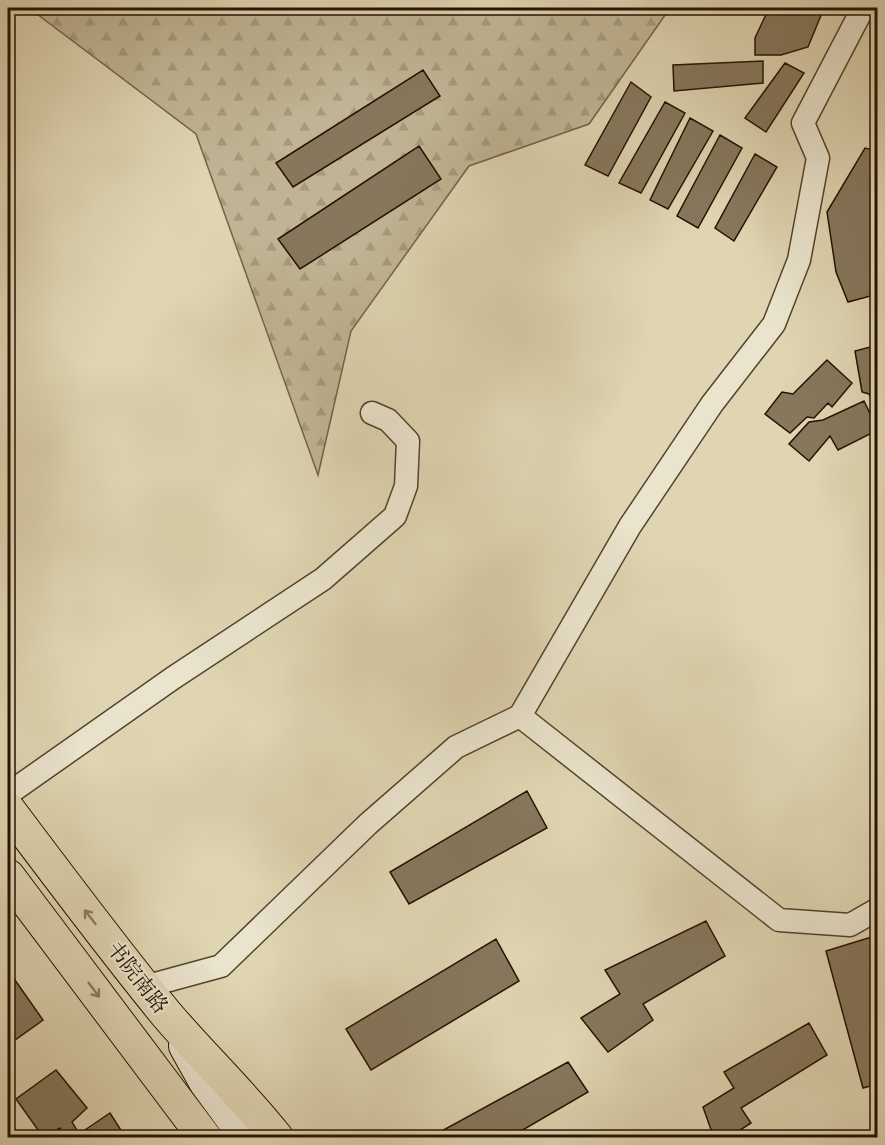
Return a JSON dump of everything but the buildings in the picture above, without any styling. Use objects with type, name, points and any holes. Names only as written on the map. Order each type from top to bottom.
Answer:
[{"type":"main road","name":"书院南路","points":[[8,809],[144,987],[278,1137]]},
{"type":"main road","name":"书院南路","points":[[8,876],[205,1137]]},
{"type":"main road","points":[[170,1017],[206,1082],[246,1137]]},
{"type":"street","points":[[144,987],[221,966],[368,824],[456,747],[520,716],[630,525],[712,404],[774,324],[799,260],[819,158],[803,123],[863,8]]},
{"type":"street","points":[[8,794],[173,678],[323,579],[395,516],[406,486],[408,441],[388,420],[372,413]]},
{"type":"street","points":[[520,716],[779,920],[850,926],[878,909]]},
{"type":"green space","points":[[29,8],[670,8],[589,124],[469,166],[351,331],[318,475],[196,134]]}]
